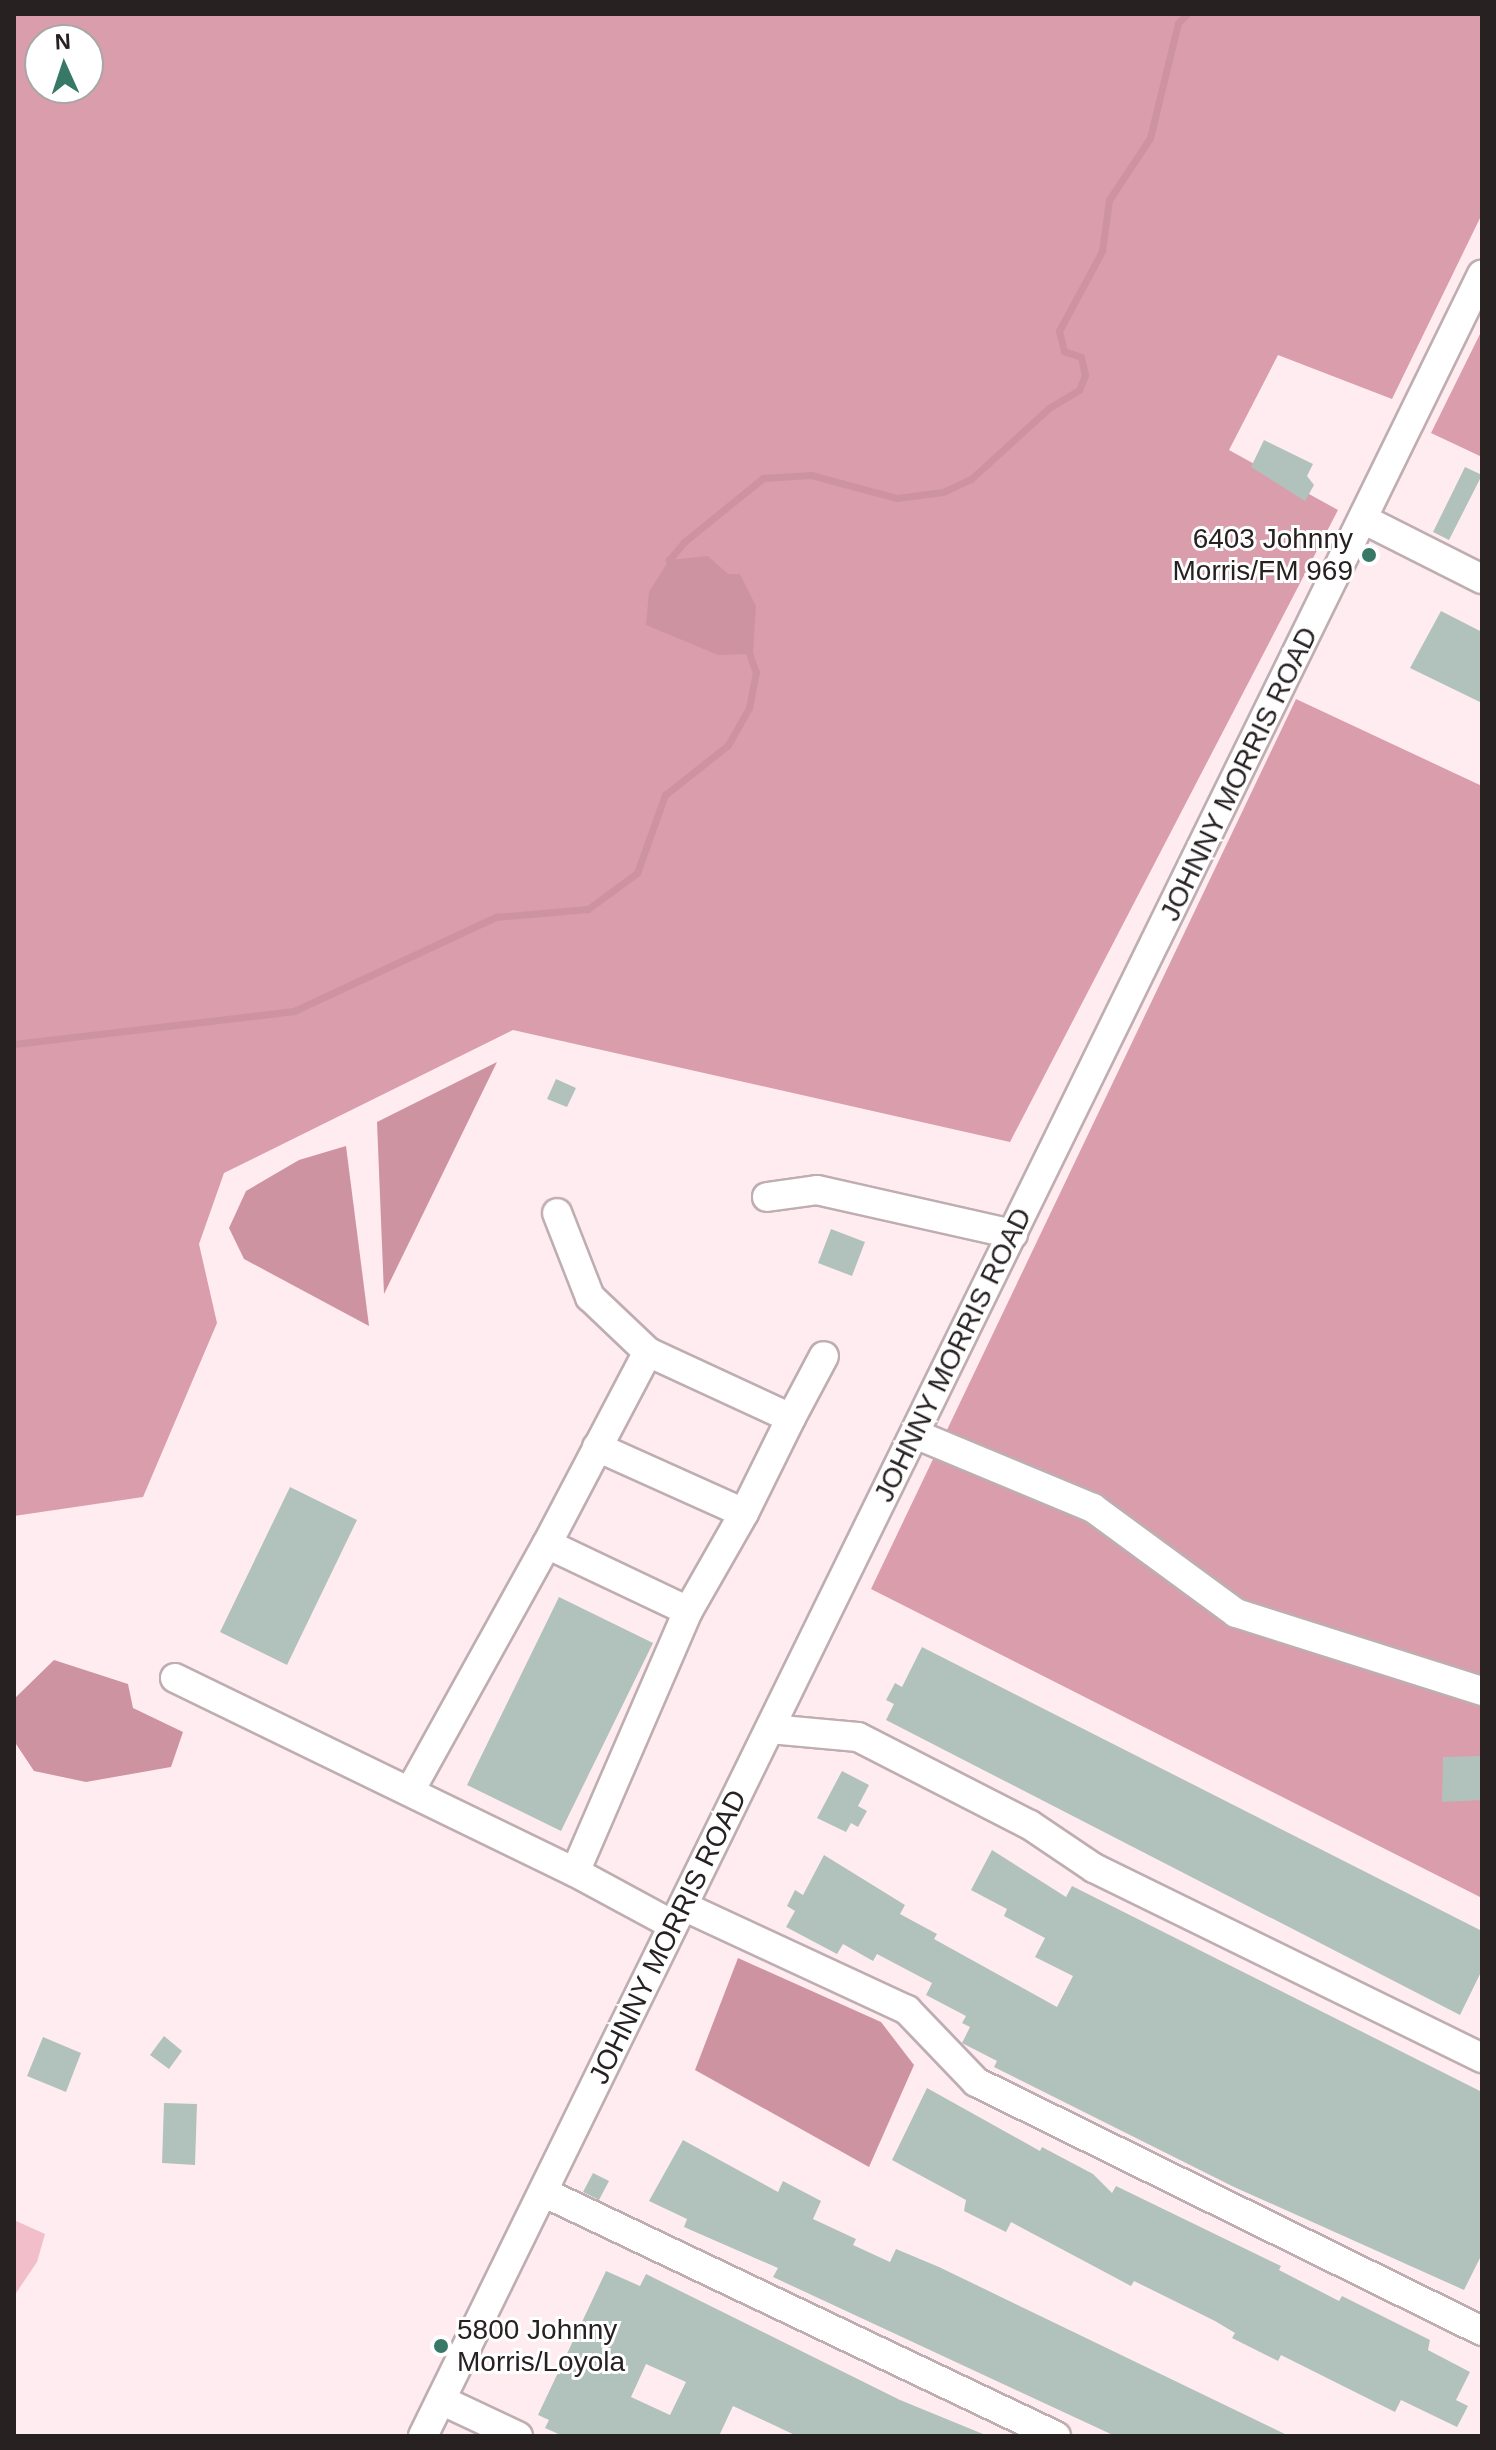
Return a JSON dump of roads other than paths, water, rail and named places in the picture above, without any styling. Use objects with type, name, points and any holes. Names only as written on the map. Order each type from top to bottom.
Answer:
[{"type":"street","name":"JOHNNY MORRIS ROAD","points":[[423,2436],[1482,274]]},
{"type":"street","points":[[1363,519],[1482,579]]},
{"type":"street","points":[[767,1197],[817,1190],[1013,1234]]},
{"type":"street","points":[[557,1213],[590,1297],[648,1352],[791,1418]]},
{"type":"street","points":[[410,1791],[547,1544],[648,1352]]},
{"type":"street","points":[[575,1872],[688,1611],[744,1513],[824,1356]]},
{"type":"street","points":[[915,1434],[1093,1508],[1236,1613],[1482,1691]]},
{"type":"street","points":[[597,1447],[744,1513]]},
{"type":"street","points":[[547,1544],[688,1611]]},
{"type":"street","points":[[175,1678],[575,1872],[907,2010],[976,2082],[1482,2331]]},
{"type":"street","points":[[770,1729],[858,1737],[871,1743],[1030,1825],[1066,1853],[1482,2058]]},
{"type":"street","points":[[543,2192],[1056,2436]]},
{"type":"street","points":[[441,2400],[518,2436]]},
{"type":"waterway","points":[[674,567],[669,560],[684,542],[763,478],[811,475],[897,498],[943,492],[971,479],[1049,408],[1079,390],[1085,375],[1081,357],[1064,351],[1059,331],[1102,251],[1109,200],[1150,138],[1178,23],[1187,14]]},
{"type":"waterway","points":[[14,1044],[294,1011],[496,917],[588,909],[637,873],[665,795],[728,745],[749,708],[756,673],[747,647]]},
{"type":"place","name":"6403 Johnny Morris/FM 969","points":[[1369,555]]},
{"type":"place","name":"5800 Johnny Morris/Loyola","points":[[441,2346]]}]
